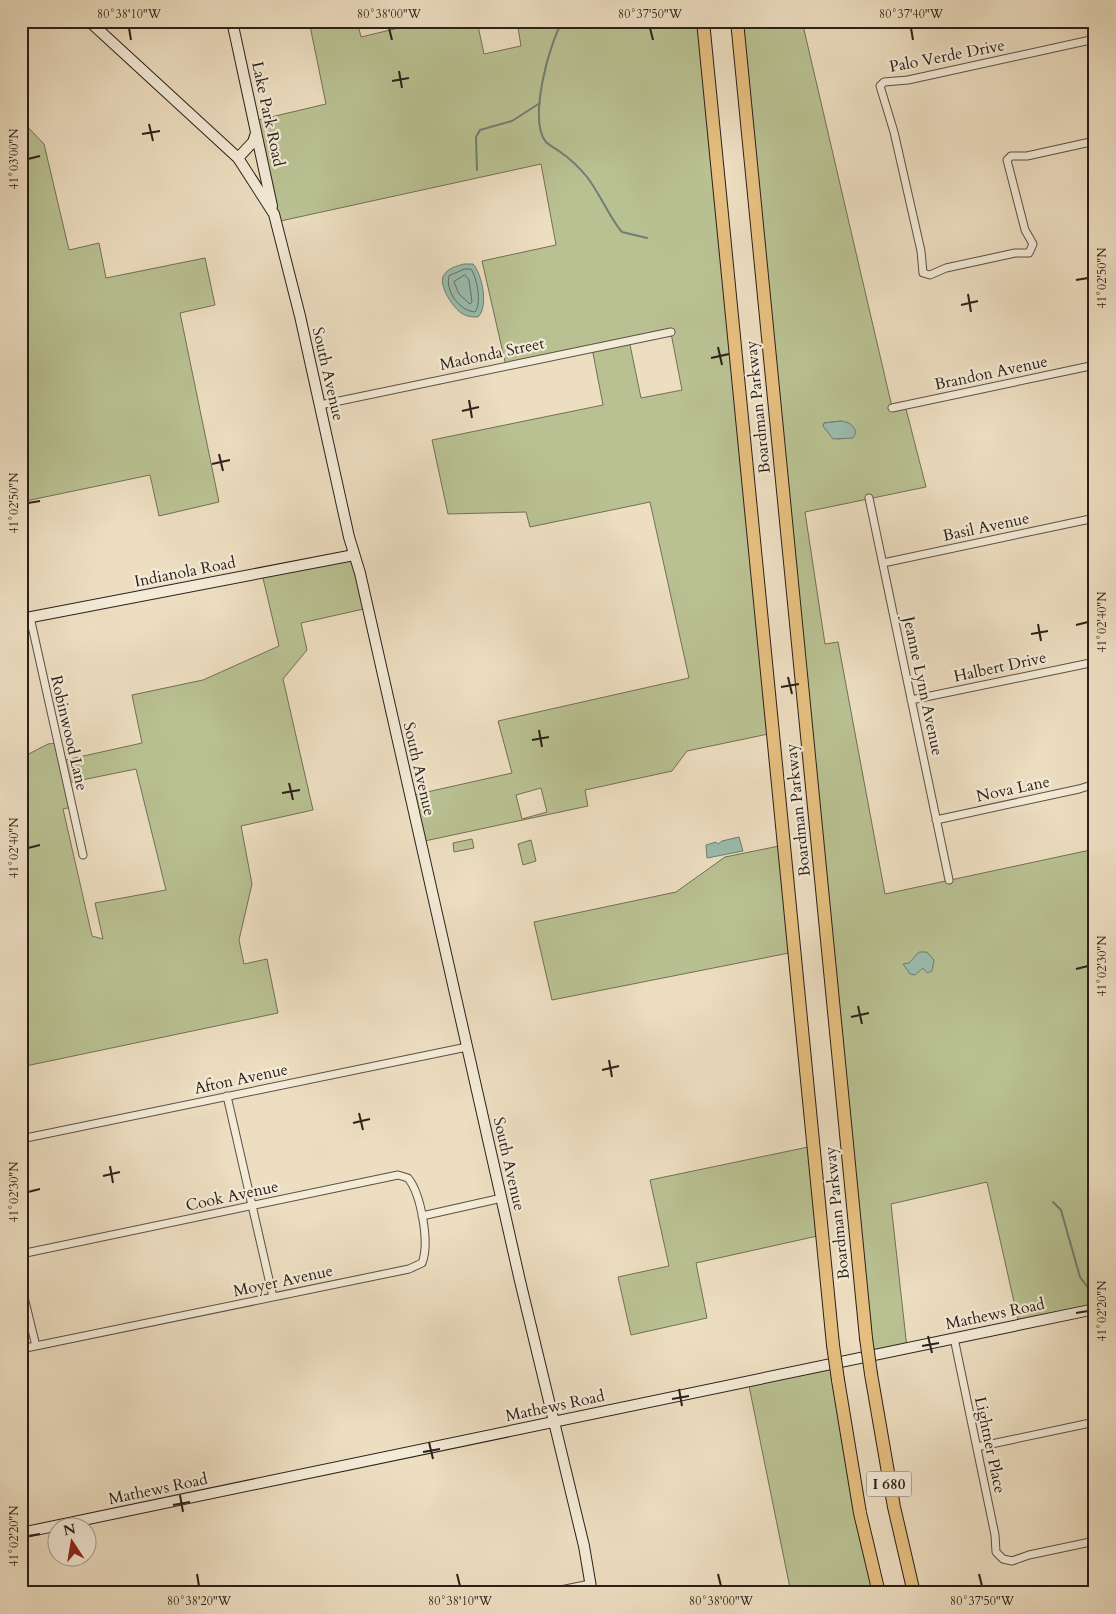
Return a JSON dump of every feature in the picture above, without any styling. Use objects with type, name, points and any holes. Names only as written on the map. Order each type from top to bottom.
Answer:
[{"type":"highway","name":"Boardman Parkway","points":[[702,21],[833,1345],[859,1504],[879,1593]]},
{"type":"highway","name":"Boardman Parkway","points":[[737,21],[866,1338],[894,1507],[914,1593]]},
{"type":"main road","name":"South Avenue","points":[[89,21],[238,158],[274,214],[320,404],[467,1047],[584,1546],[591,1588]]},
{"type":"main road","name":"Lake Park Road","points":[[232,21],[274,214]]},
{"type":"main road","points":[[238,158],[253,142],[257,132]]},
{"type":"main road","name":"Indianola Road","points":[[26,618],[354,555]]},
{"type":"main road","name":"Mathews Road","points":[[21,1533],[1095,1309]]},
{"type":"street","name":"Palo Verde Drive","points":[[1095,39],[908,80],[884,82],[880,86],[894,132],[921,251],[922,269],[925,274],[930,276],[946,268],[1015,253],[1029,253],[1033,244],[1026,230],[1007,160],[1012,156],[1027,156],[1095,142]]},
{"type":"street","name":"Madonda Street","points":[[320,404],[671,332]]},
{"type":"street","name":"Brandon Avenue","points":[[892,408],[1095,365]]},
{"type":"street","name":"Jeanne Lynn Avenue","points":[[869,498],[949,880]]},
{"type":"street","name":"Basil Avenue","points":[[883,563],[1095,518]]},
{"type":"street","name":"Robinwood Lane","points":[[26,618],[83,855]]},
{"type":"street","name":"Halbert Drive","points":[[911,700],[1095,662]]},
{"type":"street","name":"Nova Lane","points":[[936,820],[1095,784]]},
{"type":"street","name":"Afton Avenue","points":[[21,1139],[467,1047]]},
{"type":"street","points":[[227,1096],[273,1297]]},
{"type":"street","name":"Cook Avenue","points":[[21,1254],[398,1176],[405,1177],[411,1182],[422,1216]]},
{"type":"street","points":[[422,1216],[502,1198]]},
{"type":"street","name":"Moyer Avenue","points":[[21,1350],[417,1266],[424,1257],[422,1216]]},
{"type":"street","points":[[21,1285],[36,1346]]},
{"type":"street","name":"Lightner Place","points":[[954,1338],[995,1535],[995,1547],[1000,1557],[1007,1561],[1016,1561],[1029,1555],[1095,1541]]},
{"type":"street","points":[[976,1447],[1095,1422]]},
{"type":"street","points":[[546,1593],[591,1588]]},
{"type":"shaded area","points":[[309,21],[357,21],[361,37],[411,25],[411,21],[477,21],[484,54],[521,46],[517,21],[703,21],[773,733],[687,751],[672,771],[585,790],[588,806],[420,842],[409,796],[512,773],[498,721],[689,678],[650,502],[530,527],[526,512],[448,514],[432,440],[603,405],[592,348],[506,366],[482,261],[556,245],[541,164],[276,222],[254,121],[326,104]],"holes":[[[671,333],[682,390],[641,398],[629,340]],[[541,788],[547,812],[522,819],[516,795]]]},
{"type":"shaded area","points":[[737,21],[802,21],[892,407],[905,405],[926,487],[805,512],[825,644],[838,642],[885,894],[1095,849],[1095,1309],[1019,1324],[987,1182],[891,1204],[907,1348],[869,1355]],"holes":[[[841,421],[853,437],[838,439],[824,423]]]},
{"type":"shaded area","points":[[21,120],[44,144],[69,250],[99,243],[106,278],[205,258],[215,305],[180,313],[219,502],[159,516],[150,475],[21,502]]},
{"type":"shaded area","points":[[354,555],[368,608],[301,623],[307,650],[283,679],[313,810],[241,826],[252,884],[239,940],[244,964],[267,959],[278,1013],[21,1067],[21,758],[48,744],[57,743],[61,761],[142,743],[132,695],[203,680],[279,646],[262,574]],"holes":[[[136,769],[166,890],[95,903],[103,939],[92,936],[63,809],[72,807],[67,783]]]},
{"type":"shaded area","points":[[472,839],[474,848],[454,852],[453,843]]},
{"type":"shaded area","points":[[531,840],[536,861],[523,865],[518,844]]},
{"type":"shaded area","points":[[784,845],[794,952],[552,1000],[534,922],[676,892],[725,857]]},
{"type":"shaded area","points":[[813,1146],[822,1235],[696,1263],[707,1318],[631,1335],[618,1277],[669,1266],[650,1180]]},
{"type":"shaded area","points":[[835,1363],[879,1593],[791,1593],[748,1381]]},
{"type":"water","points":[[464,264],[473,264],[481,282],[484,298],[478,317],[467,316],[459,312],[451,302],[443,284],[442,279],[448,271]]},
{"type":"water","points":[[841,421],[852,425],[856,432],[853,438],[833,439],[823,426],[824,423]]},
{"type":"water","points":[[739,837],[743,851],[707,858],[706,845],[716,842],[718,844],[722,841]]},
{"type":"water","points":[[919,952],[927,952],[934,960],[932,971],[927,973],[923,968],[915,975],[910,974],[903,964],[909,963]]},
{"type":"waterway","points":[[563,21],[552,46],[542,82],[539,117],[541,132],[549,145],[563,154],[587,177],[622,232],[647,238]]},
{"type":"waterway","points":[[477,170],[476,137],[480,130],[512,121],[540,103]]},
{"type":"waterway","points":[[1053,1202],[1061,1210],[1080,1277],[1095,1297]]}]
